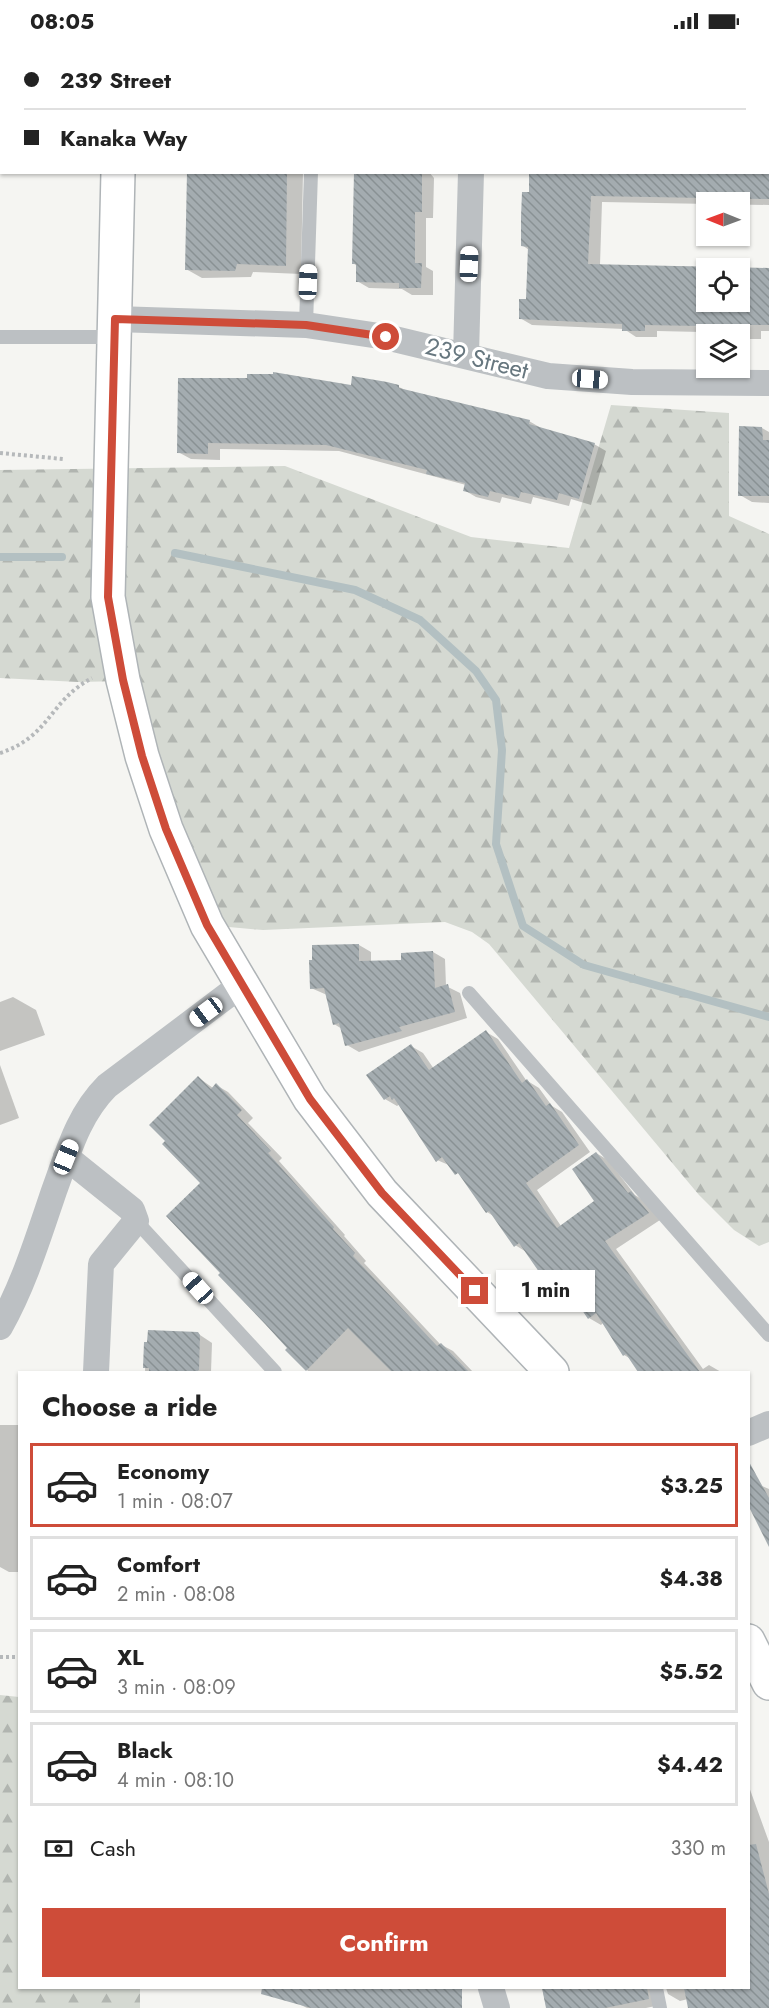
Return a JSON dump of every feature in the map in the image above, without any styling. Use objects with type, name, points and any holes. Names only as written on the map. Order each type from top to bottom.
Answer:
[{"type":"main road","points":[[118,174],[108,597],[121,670],[142,756],[166,829],[207,925],[310,1099],[382,1193],[551,1371]]},
{"type":"main road","points":[[750,1645],[769,1683]]},
{"type":"street","points":[[466,355],[471,174]]},
{"type":"street","name":"239 Street","points":[[115,328],[306,325],[386,337],[548,376],[632,382],[769,383]]},
{"type":"street","points":[[0,1327],[19,1294],[81,1118],[107,1086],[241,985]]},
{"type":"street","points":[[66,1157],[132,1210],[136,1221],[101,1264],[96,1371]]},
{"type":"street","points":[[750,1432],[769,1424]]},
{"type":"street","points":[[491,1989],[497,2008]]},
{"type":"lane","points":[[306,325],[311,174]]},
{"type":"lane","points":[[0,337],[115,328]]},
{"type":"lane","points":[[470,993],[769,1335]]},
{"type":"lane","points":[[136,1221],[274,1371]]},
{"type":"lane","points":[[656,1989],[660,2008]]},
{"type":"path","points":[[0,453],[63,459]]},
{"type":"path","points":[[0,753],[32,739],[63,698],[74,689],[91,678],[121,670]]},
{"type":"path","points":[[0,1657],[18,1657]]},
{"type":"green space","points":[[611,405],[729,413],[729,516],[769,534],[769,1242],[759,1246],[734,1230],[699,1195],[489,944],[472,932],[445,922],[263,930],[207,925],[123,681],[78,682],[0,678],[0,470],[285,466],[471,537],[569,548]]},
{"type":"green space","points":[[0,1695],[18,1697],[18,1989],[140,1989],[140,2008],[0,2008]]},
{"type":"building","points":[[187,174],[287,174],[286,266],[237,264],[235,271],[185,270]]},
{"type":"building","points":[[354,174],[422,174],[422,212],[415,212],[415,263],[422,263],[421,288],[399,288],[399,283],[356,282],[356,264],[352,264]]},
{"type":"building","points":[[529,174],[769,174],[769,199],[750,199],[750,192],[696,192],[696,198],[591,196],[588,264],[696,266],[696,312],[750,312],[750,268],[769,268],[769,325],[645,325],[645,331],[622,331],[622,324],[519,319],[519,299],[526,299],[528,247],[521,246],[522,192],[529,192]]},
{"type":"building","points":[[273,372],[351,385],[352,376],[387,382],[399,385],[399,388],[530,420],[529,424],[595,443],[579,499],[559,493],[557,500],[521,492],[519,498],[490,491],[488,497],[463,491],[465,483],[426,474],[427,470],[326,445],[208,443],[208,454],[177,453],[178,378],[247,378],[247,374],[273,374]]},
{"type":"building","points":[[739,426],[762,427],[763,440],[769,440],[769,496],[738,496]]},
{"type":"building","points":[[359,944],[359,961],[401,960],[401,953],[433,951],[435,988],[448,984],[455,1012],[399,1027],[402,1031],[345,1046],[339,1023],[333,1025],[324,988],[310,989],[309,960],[312,960],[312,945]]},
{"type":"building","points":[[486,1030],[522,1083],[527,1079],[546,1106],[550,1103],[579,1145],[526,1183],[557,1228],[594,1201],[572,1169],[596,1152],[628,1193],[631,1191],[649,1213],[605,1241],[699,1371],[637,1371],[626,1354],[623,1356],[596,1313],[588,1319],[556,1271],[544,1279],[519,1243],[514,1247],[489,1211],[486,1213],[458,1173],[455,1175],[442,1157],[436,1162],[394,1098],[392,1100],[390,1096],[384,1100],[366,1075],[411,1044],[429,1070]]},
{"type":"building","points":[[198,1076],[211,1089],[216,1083],[242,1110],[237,1115],[271,1151],[268,1153],[334,1227],[333,1229],[355,1253],[353,1256],[437,1346],[441,1343],[468,1371],[391,1371],[348,1328],[306,1371],[218,1275],[220,1273],[166,1216],[200,1183],[162,1144],[165,1141],[149,1125]]},
{"type":"building","points":[[148,1330],[198,1332],[200,1335],[199,1370],[149,1371],[149,1368],[143,1368],[144,1342],[147,1342]]},
{"type":"building","points":[[750,1464],[769,1498],[769,1547],[750,1509]]},
{"type":"building","points":[[756,1844],[769,1894],[769,2008],[688,2008],[684,1989],[750,1989],[750,1845]]},
{"type":"building","points":[[262,1989],[462,1989],[462,2008],[311,2008],[261,1994]]},
{"type":"building","points":[[542,1989],[647,1989],[649,1999],[605,2008],[546,2008]]},
{"type":"waterway","points":[[175,553],[355,590],[420,620],[476,671],[496,700],[502,750],[496,844],[523,926],[584,965],[769,1017]]},
{"type":"waterway","points":[[0,557],[62,557]]},
{"type":"route","points":[[386,337],[306,325],[115,319],[108,597],[123,680],[142,756],[166,829],[207,925],[310,1099],[382,1193],[475,1291]]}]
